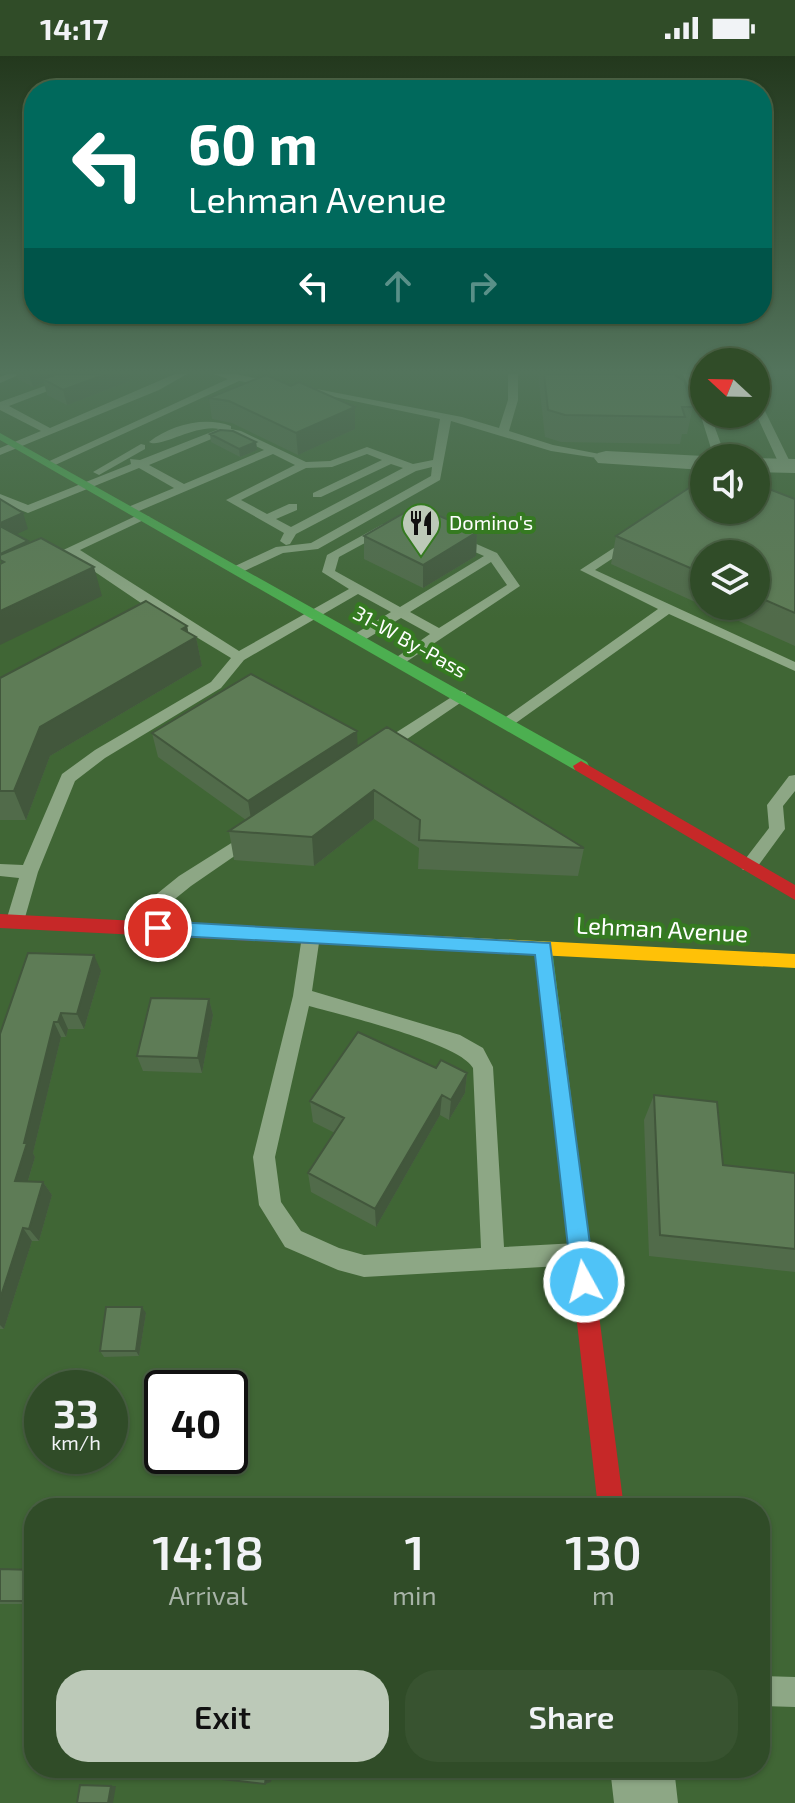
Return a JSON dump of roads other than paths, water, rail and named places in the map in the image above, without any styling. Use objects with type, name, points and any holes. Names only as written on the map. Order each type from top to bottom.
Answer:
[{"type":"main road","name":"31-W By-Pass","points":[[26,456],[49,464],[508,722],[795,893]]},
{"type":"main road","name":"Lehman Avenue","points":[[8,921],[795,961]]},
{"type":"main road","points":[[543,948],[610,1498]]},
{"type":"street","points":[[606,458],[690,462]]},
{"type":"street","points":[[770,465],[791,466]]},
{"type":"street","points":[[643,1778],[646,1803]]},
{"type":"lane","points":[[49,464],[68,456]]},
{"type":"lane","points":[[85,484],[117,464],[124,456]]},
{"type":"lane","points":[[125,456],[184,489]]},
{"type":"lane","points":[[0,498],[28,509],[164,456]]},
{"type":"lane","points":[[56,556],[184,489],[262,456]]},
{"type":"lane","points":[[282,456],[304,465]]},
{"type":"lane","points":[[291,532],[232,500],[304,465],[332,464],[353,456]]},
{"type":"lane","points":[[379,456],[412,468]]},
{"type":"lane","points":[[238,570],[280,550],[314,546],[436,478],[440,456]]},
{"type":"lane","points":[[592,456],[606,458]]},
{"type":"lane","points":[[311,492],[384,458]]},
{"type":"lane","points":[[280,550],[291,532],[412,468],[439,462]]},
{"type":"lane","points":[[262,516],[280,501]]},
{"type":"lane","points":[[262,516],[293,507]]},
{"type":"lane","points":[[393,522],[333,555],[328,572],[440,634]]},
{"type":"lane","points":[[650,529],[586,570],[795,667]]},
{"type":"lane","points":[[398,661],[514,586],[493,556],[443,533]]},
{"type":"lane","points":[[314,546],[333,555]]},
{"type":"lane","points":[[71,550],[239,657]]},
{"type":"lane","points":[[358,638],[493,556]]},
{"type":"lane","points":[[8,921],[68,778],[100,754],[216,685],[239,657],[358,589]]},
{"type":"lane","points":[[123,617],[150,603]]},
{"type":"lane","points":[[508,722],[668,608]]},
{"type":"lane","points":[[369,758],[461,696]]},
{"type":"lane","points":[[749,866],[777,829],[775,805],[795,780]]},
{"type":"lane","points":[[127,927],[185,881],[264,828]]},
{"type":"lane","points":[[0,870],[29,872]]},
{"type":"lane","points":[[311,936],[302,996],[264,1157],[270,1205],[293,1239],[338,1259],[364,1266],[580,1254]]},
{"type":"lane","points":[[302,996],[453,1041],[476,1054],[483,1067],[493,1259]]},
{"type":"lane","points":[[770,1691],[795,1692]]},
{"type":"place","name":"Domino's","points":[[421,557]]}]
